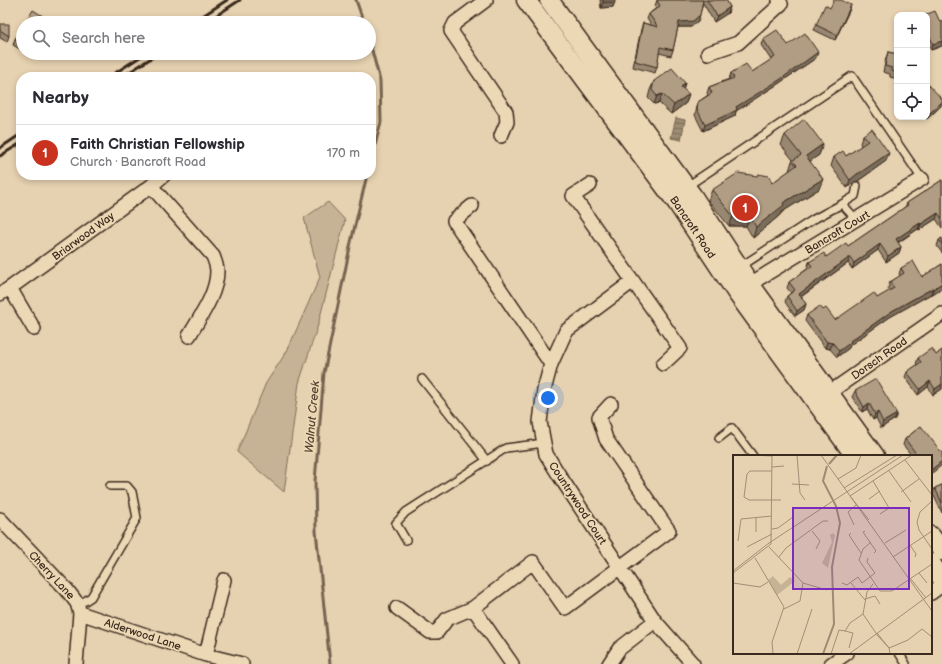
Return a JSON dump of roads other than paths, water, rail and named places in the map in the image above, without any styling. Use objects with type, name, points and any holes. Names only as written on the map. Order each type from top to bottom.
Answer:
[{"type":"street","points":[[486,0],[455,23],[451,31],[506,112],[507,122],[501,136]]},
{"type":"street","name":"Bancroft Road","points":[[526,0],[677,203],[736,292],[823,397],[874,455]]},
{"type":"street","name":"Bancroft Road","points":[[549,0],[685,187],[739,267],[823,397],[854,455]]},
{"type":"street","points":[[708,53],[738,43],[781,4],[779,0]]},
{"type":"street","name":"Bancroft Court","points":[[750,284],[922,179]]},
{"type":"street","name":"Briarwood Way","points":[[5,291],[158,180]]},
{"type":"street","points":[[590,185],[573,196],[680,348],[663,364]]},
{"type":"street","points":[[151,186],[213,256],[217,269],[216,282],[212,293],[189,336]]},
{"type":"street","points":[[472,206],[454,221],[551,364]]},
{"type":"street","name":"Countrywood Court","points":[[633,281],[566,331],[551,364],[544,390],[540,422],[546,454],[559,475],[655,620],[693,664]]},
{"type":"street","points":[[5,291],[34,330]]},
{"type":"street","name":"Dorsch Road","points":[[823,397],[942,314]]},
{"type":"street","points":[[397,608],[430,632],[436,632],[447,619],[473,608],[533,562],[565,608],[669,532],[606,439],[599,417],[611,404]]},
{"type":"street","name":"Cherry Lane","points":[[0,520],[67,590],[79,608],[76,664]]},
{"type":"street","points":[[932,537],[942,551]]},
{"type":"street","points":[[932,565],[942,579]]},
{"type":"street","points":[[206,655],[224,580]]},
{"type":"street","points":[[932,592],[942,585]]},
{"type":"street","name":"Alderwood Lane","points":[[79,608],[206,655],[242,664]]},
{"type":"street","points":[[473,608],[512,664]]},
{"type":"street","points":[[609,664],[619,649],[655,620]]},
{"type":"street","points":[[831,664],[846,654]]},
{"type":"lane","points":[[685,187],[852,76],[922,179]]},
{"type":"lane","points":[[739,267],[814,219],[855,196],[857,186]]},
{"type":"lane","points":[[842,204],[857,220]]},
{"type":"lane","points":[[422,379],[487,461]]},
{"type":"lane","points":[[719,438],[732,428],[752,455]]},
{"type":"lane","points":[[406,540],[396,523],[406,512],[506,448],[544,443]]},
{"type":"lane","points":[[79,608],[91,597],[138,518],[132,492],[127,486],[110,486]]},
{"type":"lane","points":[[900,654],[906,664]]},
{"type":"waterway","name":"Walnut Creek","points":[[356,0],[362,16]]},
{"type":"waterway","name":"Walnut Creek","points":[[374,60],[380,81],[381,122],[376,142]]},
{"type":"waterway","name":"Walnut Creek","points":[[330,664],[316,531],[315,481],[324,373],[351,242],[366,180]]},
{"type":"railway","points":[[203,16],[227,0]]},
{"type":"railway","points":[[216,16],[240,0]]},
{"type":"railway","points":[[117,72],[135,60]]},
{"type":"railway","points":[[130,72],[148,60]]},
{"type":"railway","points":[[0,148],[16,137]]},
{"type":"railway","points":[[0,156],[16,146]]},
{"type":"place","name":"Faith Christian Fellowship","points":[[745,208]]}]
